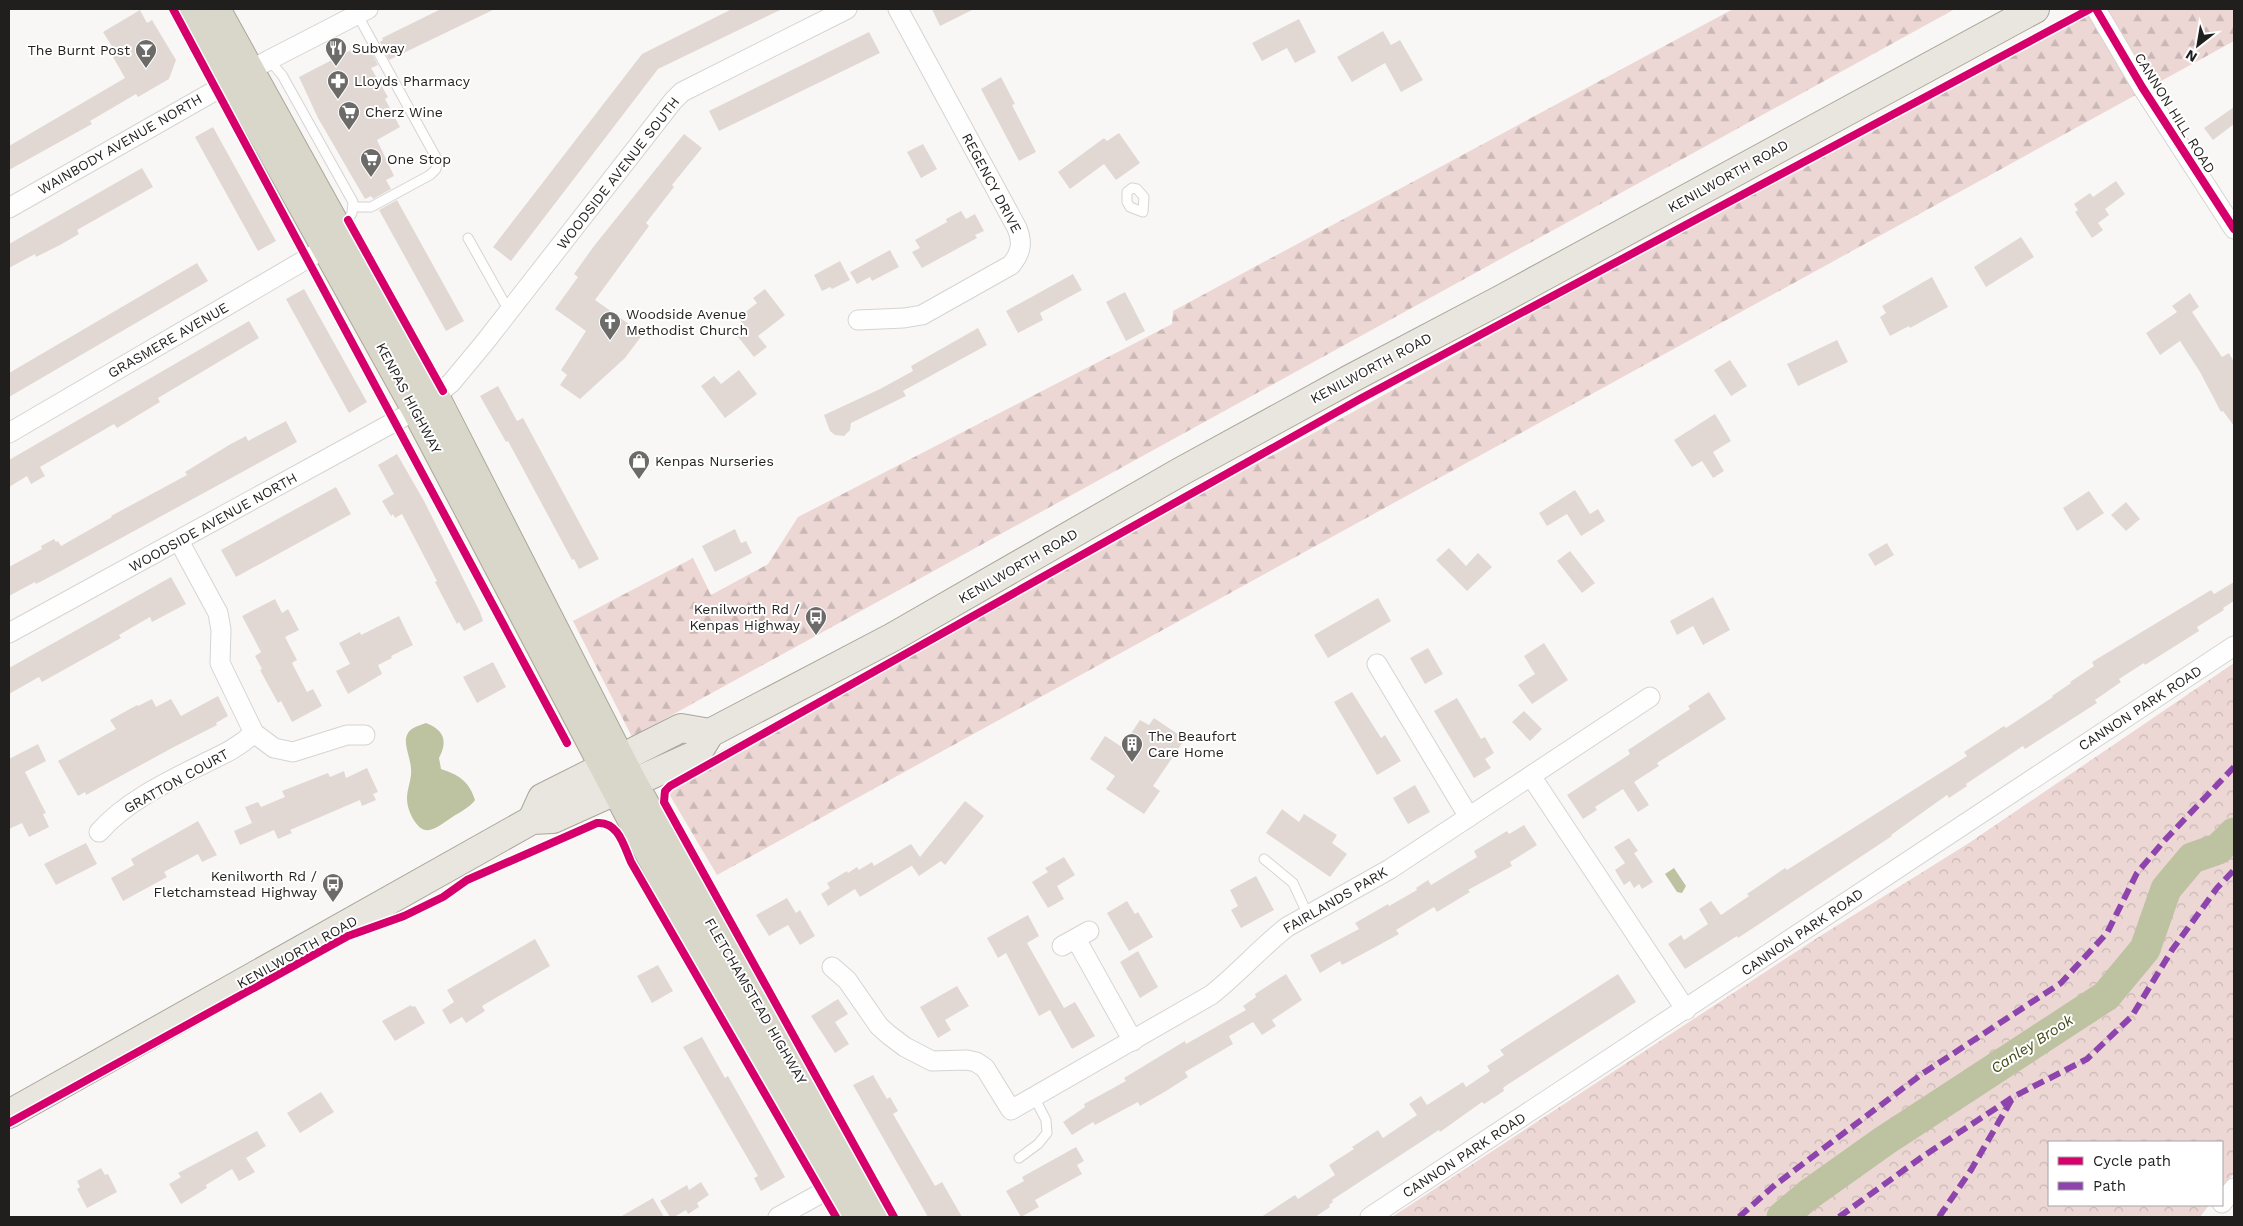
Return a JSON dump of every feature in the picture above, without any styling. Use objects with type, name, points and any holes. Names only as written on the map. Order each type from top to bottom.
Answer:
[{"type":"highway","name":"KENPAS HIGHWAY","points":[[193,9],[251,71]]},
{"type":"highway","name":"KENPAS HIGHWAY","points":[[216,9],[251,71],[334,240],[426,403],[618,776]]},
{"type":"highway","name":"FLETCHAMSTEAD HIGHWAY","points":[[618,776],[736,1010],[854,1217]]},
{"type":"highway","name":"FLETCHAMSTEAD HIGHWAY","points":[[618,776],[880,1217]]},
{"type":"main road","name":"KENILWORTH ROAD","points":[[9,1114],[532,820],[542,798],[697,754],[710,733],[901,632],[1180,472],[1350,379],[1500,300],[2036,9]]},
{"type":"street","name":"WOODSIDE AVENUE SOUTH","points":[[426,403],[451,383],[682,92],[847,9]]},
{"type":"street","name":"REGENCY DRIVE","points":[[858,320],[904,318],[922,315],[1011,265],[1020,251],[1021,245],[1017,228],[898,9]]},
{"type":"street","name":"CANNON HILL ROAD","points":[[2096,9],[2142,87],[2234,229]]},
{"type":"street","name":"WAINBODY AVENUE NORTH","points":[[9,208],[251,71],[363,11]]},
{"type":"street","name":"GRASMERE AVENUE","points":[[9,433],[334,240]]},
{"type":"street","name":"WOODSIDE AVENUE NORTH","points":[[9,633],[179,541],[426,403]]},
{"type":"street","points":[[179,541],[218,613],[221,630],[220,662],[254,733],[274,748],[293,752],[346,735],[365,735]]},
{"type":"street","name":"CANNON PARK ROAD","points":[[1370,1217],[1686,1010],[2234,646]]},
{"type":"street","points":[[1377,664],[1469,817]]},
{"type":"street","name":"FAIRLANDS PARK","points":[[832,967],[847,980],[879,1026],[889,1035],[913,1052],[932,1061],[967,1060],[976,1062],[985,1068],[1011,1110],[1211,995],[1228,982],[1271,939],[1308,915],[1390,869],[1650,697]]},
{"type":"street","name":"GRATTON COURT","points":[[99,832],[117,813],[170,781],[230,752],[254,733]]},
{"type":"street","points":[[1531,776],[1686,1010]]},
{"type":"street","points":[[1076,939],[1133,1041]]},
{"type":"street","points":[[778,1217],[836,1184]]},
{"type":"street","points":[[2223,1202],[2234,1188]]},
{"type":"street","points":[[2211,1217],[2219,1206]]},
{"type":"lane","points":[[354,207],[371,207],[430,175],[436,169],[438,161],[363,11]]},
{"type":"lane","points":[[251,71],[282,74],[350,196],[354,207]]},
{"type":"lane","points":[[334,240],[354,207]]},
{"type":"lane","points":[[468,238],[510,311]]},
{"type":"lane","points":[[1264,859],[1287,876],[1308,915]]},
{"type":"lane","points":[[1019,1158],[1038,1144],[1047,1133],[1046,1120],[1034,1097]]},
{"type":"green space","points":[[1733,9],[1955,9],[632,737],[573,621],[693,558],[711,595],[768,564],[798,517],[1172,324],[1173,311]]},
{"type":"green space","points":[[2079,9],[2234,9],[2234,41],[717,875],[662,782],[1353,412]]},
{"type":"green space","points":[[2234,663],[2234,1173],[2223,1188],[2223,1141],[2048,1141],[2048,1206],[2208,1206],[2200,1217],[1392,1217],[1817,938],[1969,843]]},
{"type":"shaded area","points":[[426,723],[437,729],[443,737],[442,752],[439,758],[441,769],[453,774],[466,783],[473,793],[475,800],[467,808],[442,824],[432,829],[424,830],[412,817],[407,804],[411,765],[406,739],[410,730]]},
{"type":"shaded area","points":[[1674,868],[1686,886],[1682,893],[1677,892],[1665,874]]},
{"type":"building","points":[[441,9],[495,9],[389,60],[380,42],[383,40],[382,38]]},
{"type":"building","points":[[732,9],[782,9],[658,69],[511,261],[493,247],[642,54]]},
{"type":"building","points":[[932,9],[974,9],[940,26]]},
{"type":"building","name":"The Burnt Post","points":[[140,10],[147,23],[152,20],[176,60],[169,79],[138,97],[136,94],[90,121],[92,124],[9,170],[9,146],[125,78],[109,50],[113,48],[103,32]]},
{"type":"building","points":[[1299,19],[1316,52],[1295,63],[1287,48],[1262,61],[1252,43]]},
{"type":"building","points":[[1383,31],[1391,45],[1400,40],[1423,80],[1401,92],[1385,63],[1352,82],[1337,57]]},
{"type":"building","points":[[869,32],[880,53],[719,131],[709,111]]},
{"type":"building","points":[[357,47],[360,52],[369,48],[378,65],[371,68],[388,97],[385,99],[400,127],[377,140],[394,176],[386,180],[391,189],[373,199],[371,196],[365,199],[318,118],[299,77]]},
{"type":"building","points":[[1001,77],[1015,104],[1012,105],[1036,152],[1019,161],[981,89]]},
{"type":"building","points":[[2234,107],[2234,124],[2213,140],[2204,128]]},
{"type":"building","points":[[213,127],[276,241],[258,251],[195,137]]},
{"type":"building","points":[[1119,133],[1140,163],[1116,180],[1104,164],[1070,189],[1058,172],[1104,138],[1107,141]]},
{"type":"building","points":[[684,134],[702,148],[672,185],[674,187],[646,223],[649,226],[595,300],[643,334],[625,358],[580,399],[560,385],[567,375],[561,370],[586,331],[555,309],[578,277],[574,274],[594,246]]},
{"type":"building","points":[[923,144],[937,169],[921,178],[907,152]]},
{"type":"building","points":[[142,168],[153,187],[77,230],[79,234],[60,245],[36,257],[35,254],[9,268],[9,244]]},
{"type":"building","points":[[2116,181],[2125,194],[2105,209],[2109,215],[2098,223],[2103,230],[2092,238],[2075,212],[2078,210],[2074,204],[2090,193],[2093,197]]},
{"type":"building","points":[[397,200],[464,321],[446,331],[379,210]]},
{"type":"building","points":[[961,211],[966,219],[975,214],[984,231],[975,235],[977,238],[922,268],[912,252],[920,248],[915,240],[947,222],[946,219]]},
{"type":"building","points":[[2021,237],[2034,257],[1986,287],[1974,267]]},
{"type":"building","points":[[890,250],[899,267],[872,281],[870,277],[857,284],[850,272]]},
{"type":"building","points":[[840,261],[850,280],[832,289],[830,287],[822,291],[814,275]]},
{"type":"building","points":[[197,263],[208,281],[9,397],[9,373]]},
{"type":"building","points":[[1073,274],[1082,290],[1040,313],[1043,320],[1018,333],[1006,311]]},
{"type":"building","points":[[1932,277],[1948,307],[1910,328],[1909,326],[1890,336],[1880,317],[1886,313],[1882,306]]},
{"type":"building","points":[[304,289],[367,402],[349,413],[286,299]]},
{"type":"building","points":[[765,289],[785,315],[758,336],[767,347],[754,357],[735,333],[745,326],[738,318],[757,303],[753,298]]},
{"type":"building","points":[[1125,292],[1145,331],[1126,341],[1106,302]]},
{"type":"building","points":[[2190,293],[2199,307],[2192,312],[2222,357],[2229,353],[2234,362],[2234,426],[2223,411],[2221,412],[2200,372],[2180,341],[2160,355],[2146,333],[2177,312],[2172,306]]},
{"type":"building","points":[[249,321],[259,338],[158,398],[160,402],[117,428],[114,424],[40,467],[45,476],[31,484],[27,476],[9,487],[9,460]]},
{"type":"building","points":[[978,328],[987,345],[903,391],[906,396],[851,423],[850,430],[844,436],[835,435],[830,431],[824,415],[880,389],[913,371],[911,366]]},
{"type":"building","points":[[1837,340],[1848,362],[1798,386],[1787,364]]},
{"type":"building","points":[[1730,360],[1747,386],[1731,396],[1714,370]]},
{"type":"building","points":[[739,370],[757,394],[725,418],[701,386],[714,376],[721,384]]},
{"type":"building","points":[[498,386],[517,421],[523,418],[599,559],[579,569],[574,559],[572,560],[508,441],[506,442],[480,396]]},
{"type":"building","points":[[1715,414],[1731,441],[1713,452],[1724,471],[1713,478],[1702,461],[1692,467],[1674,440]]},
{"type":"building","points":[[286,421],[297,442],[59,572],[9,596],[9,567],[42,549],[41,546],[54,539],[61,546],[111,516],[187,475],[185,472],[229,445],[246,436],[248,441]]},
{"type":"building","points":[[397,454],[424,501],[480,612],[483,621],[464,631],[459,622],[457,624],[402,514],[395,518],[393,514],[391,516],[382,501],[394,494],[378,465]]},
{"type":"building","points":[[336,487],[351,514],[236,577],[221,550]]},
{"type":"building","points":[[1575,490],[1590,514],[1598,509],[1605,521],[1581,536],[1567,514],[1547,526],[1539,513]]},
{"type":"building","points":[[2089,491],[2104,513],[2077,531],[2063,508]]},
{"type":"building","points":[[2126,502],[2140,519],[2126,531],[2111,515]]},
{"type":"building","points":[[735,529],[741,543],[746,541],[752,553],[715,572],[702,546]]},
{"type":"building","points":[[1887,543],[1894,555],[1875,566],[1868,554]]},
{"type":"building","points":[[1449,548],[1466,566],[1478,553],[1492,567],[1467,591],[1436,560]]},
{"type":"building","points":[[1570,551],[1595,583],[1582,593],[1557,561]]},
{"type":"building","points":[[171,577],[186,604],[152,622],[150,617],[119,635],[121,638],[42,682],[39,677],[9,694],[9,668]]},
{"type":"building","points":[[2234,582],[2234,601],[2223,608],[2224,610],[2197,627],[2199,631],[2119,679],[2121,682],[2095,700],[2097,703],[2025,749],[2023,746],[1966,784],[1967,786],[1949,798],[1947,795],[1892,836],[1738,938],[1737,936],[1685,969],[1668,944],[1681,935],[1684,940],[1708,924],[1699,909],[1711,901],[1721,915],[1749,896],[1747,894],[1785,868],[1787,870],[1967,756],[1964,752],[2004,726],[2006,728],[2053,697],[2070,682],[2094,666],[2092,662],[2211,590],[2214,594]]},
{"type":"building","points":[[1713,597],[1730,630],[1703,645],[1693,626],[1677,635],[1670,621]]},
{"type":"building","points":[[1378,598],[1391,621],[1328,658],[1314,635]]},
{"type":"building","points":[[275,599],[282,613],[288,609],[299,630],[285,637],[297,660],[292,663],[307,692],[313,689],[322,706],[292,722],[281,701],[278,703],[260,670],[262,669],[255,656],[261,652],[242,616]]},
{"type":"building","points":[[399,616],[413,645],[378,665],[382,674],[348,694],[336,671],[350,664],[339,643],[360,632],[361,635]]},
{"type":"building","points":[[1544,643],[1568,680],[1532,704],[1518,685],[1535,674],[1524,656]]},
{"type":"building","points":[[1428,648],[1443,674],[1425,684],[1410,658]]},
{"type":"building","points":[[493,662],[506,687],[477,703],[463,677]]},
{"type":"building","points":[[1352,692],[1381,738],[1385,735],[1401,761],[1377,775],[1334,702]]},
{"type":"building","points":[[1709,692],[1726,719],[1657,763],[1659,766],[1634,782],[1649,805],[1638,812],[1623,789],[1595,807],[1597,810],[1583,819],[1567,795],[1630,754],[1628,750],[1690,709],[1688,706]]},
{"type":"building","points":[[218,696],[228,716],[216,723],[217,725],[86,795],[85,792],[78,796],[58,761],[116,729],[110,720],[137,705],[152,699],[156,707],[171,699],[181,716]]},
{"type":"building","points":[[1457,698],[1481,739],[1485,737],[1494,753],[1485,759],[1491,768],[1474,778],[1434,711]]},
{"type":"building","points":[[1524,711],[1542,729],[1530,741],[1512,722]]},
{"type":"building","name":"The Beaufort Care Home","points":[[1154,718],[1185,739],[1153,786],[1160,791],[1144,814],[1106,789],[1115,776],[1090,759],[1105,736],[1122,747],[1140,720],[1149,725]]},
{"type":"building","points":[[38,744],[46,761],[25,772],[46,813],[43,814],[49,827],[29,837],[22,823],[9,829],[9,759]]},
{"type":"building","points":[[367,768],[378,792],[373,794],[376,800],[362,806],[360,800],[290,830],[292,833],[278,839],[274,830],[240,845],[234,831],[252,823],[245,807],[258,802],[261,807],[285,797],[282,791],[328,773],[330,777],[344,771],[346,778]]},
{"type":"building","points":[[1415,785],[1430,812],[1408,824],[1393,798]]},
{"type":"building","points":[[965,801],[984,816],[945,865],[941,861],[919,876],[913,865],[860,897],[855,889],[828,906],[821,894],[830,888],[827,883],[857,867],[859,870],[872,862],[874,866],[911,844],[920,857]]},
{"type":"building","points":[[1282,809],[1299,822],[1304,814],[1337,835],[1332,843],[1347,854],[1330,877],[1266,833]]},
{"type":"building","points":[[198,821],[217,855],[202,862],[198,854],[164,872],[167,877],[123,901],[111,878],[134,865],[131,859]]},
{"type":"building","points":[[1524,825],[1537,845],[1510,862],[1512,866],[1468,890],[1470,892],[1437,912],[1434,907],[1396,930],[1399,934],[1342,965],[1340,961],[1320,973],[1310,955],[1359,929],[1355,923],[1417,890],[1416,888],[1428,880],[1431,885],[1477,857],[1474,851],[1507,831],[1509,834]]},
{"type":"building","points":[[1629,838],[1638,851],[1634,853],[1653,882],[1642,889],[1639,884],[1634,888],[1630,881],[1624,885],[1615,870],[1625,863],[1614,847]]},
{"type":"building","points":[[86,843],[97,864],[56,885],[44,864]]},
{"type":"building","points":[[1064,857],[1075,875],[1057,886],[1064,899],[1048,908],[1032,882],[1048,872],[1045,868]]},
{"type":"building","points":[[1256,876],[1274,910],[1241,928],[1231,910],[1238,906],[1230,890]]},
{"type":"building","points":[[787,898],[796,913],[800,910],[815,936],[800,945],[788,925],[769,936],[756,915]]},
{"type":"building","points":[[1127,901],[1135,914],[1138,912],[1153,937],[1129,951],[1107,913]]},
{"type":"building","points":[[1028,915],[1039,936],[1027,943],[1064,1008],[1075,1002],[1095,1036],[1072,1049],[1050,1010],[1039,1016],[1006,953],[998,958],[987,938]]},
{"type":"building","points":[[535,939],[550,966],[482,1006],[485,1011],[466,1023],[462,1017],[450,1024],[442,1010],[454,1002],[447,990]]},
{"type":"building","points":[[1138,951],[1158,987],[1140,998],[1120,962]]},
{"type":"building","points":[[658,965],[673,991],[652,1003],[637,976]]},
{"type":"building","points":[[1286,974],[1302,1000],[1272,1020],[1276,1026],[1262,1035],[1253,1022],[1229,1036],[1233,1044],[1185,1072],[1188,1077],[1166,1091],[1140,1106],[1138,1102],[1095,1125],[1093,1122],[1072,1135],[1063,1122],[1085,1107],[1084,1104],[1126,1081],[1124,1078],[1185,1041],[1186,1044],[1246,1010],[1243,1006],[1256,997],[1255,994]]},
{"type":"building","points":[[1618,974],[1636,1002],[1507,1085],[1503,1088],[1504,1091],[1484,1104],[1482,1102],[1440,1132],[1439,1130],[1332,1200],[1333,1202],[1329,1205],[1330,1207],[1315,1217],[1261,1217],[1295,1195],[1298,1199],[1335,1175],[1329,1165],[1354,1149],[1352,1147],[1378,1130],[1383,1138],[1417,1115],[1409,1104],[1421,1096],[1427,1105],[1463,1082],[1466,1087],[1490,1071],[1487,1066],[1504,1055],[1500,1050]]},
{"type":"building","points":[[957,986],[969,1006],[945,1020],[951,1030],[938,1038],[920,1007]]},
{"type":"building","points":[[838,999],[848,1014],[835,1022],[849,1044],[835,1053],[811,1016]]},
{"type":"building","points":[[411,1005],[412,1007],[415,1006],[425,1023],[395,1041],[382,1021]]},
{"type":"building","points":[[702,1037],[725,1078],[728,1076],[785,1177],[761,1191],[754,1178],[758,1176],[683,1047]]},
{"type":"building","points":[[873,1075],[887,1099],[890,1097],[898,1111],[893,1114],[935,1186],[942,1182],[962,1217],[928,1217],[853,1085]]},
{"type":"building","points":[[321,1092],[334,1112],[300,1133],[287,1113]]},
{"type":"building","points":[[257,1131],[266,1146],[246,1158],[255,1172],[239,1181],[232,1169],[206,1185],[207,1188],[181,1204],[169,1184],[181,1177],[178,1173]]},
{"type":"building","points":[[1076,1147],[1084,1161],[1077,1165],[1082,1174],[1035,1200],[1039,1207],[1021,1217],[1006,1191],[1024,1181],[1022,1177]]},
{"type":"building","points":[[101,1168],[105,1175],[108,1174],[117,1192],[87,1208],[77,1189],[80,1187],[77,1181]]},
{"type":"building","points":[[701,1182],[709,1195],[697,1203],[699,1207],[688,1214],[686,1210],[674,1217],[670,1217],[660,1201],[687,1185],[689,1190]]},
{"type":"building","points":[[653,1198],[664,1217],[620,1217]]},
{"type":"waterway","name":"Canley Brook","points":[[1782,1217],[1808,1195],[1884,1141],[2106,996],[2145,949],[2166,889],[2192,858],[2218,849],[2234,833]]},
{"type":"marked path","points":[[1739,1217],[1775,1185],[1922,1074],[2061,983],[2107,933],[2137,873],[2164,841],[2234,767]]},
{"type":"marked path","points":[[1839,1217],[1922,1157],[2013,1097],[2087,1059],[2132,1016],[2172,950],[2217,888],[2234,870]]},
{"type":"marked path","points":[[1939,1217],[1971,1170],[2012,1099]]},
{"type":"cycle path","points":[[173,9],[567,743]]},
{"type":"cycle path","points":[[894,1217],[664,802],[665,791],[670,786],[1360,399],[2090,9]]},
{"type":"cycle path","points":[[2096,9],[2142,87],[2234,229]]},
{"type":"cycle path","points":[[348,220],[443,391]]},
{"type":"cycle path","points":[[9,1123],[348,936],[404,916],[443,897],[467,880],[597,823],[604,823],[615,830],[623,842],[631,862],[836,1217]]},
{"type":"place","name":"Subway","points":[[336,67]]},
{"type":"place","name":"The Burnt Post","points":[[146,69]]},
{"type":"place","name":"Lloyds Pharmacy","points":[[338,100]]},
{"type":"place","name":"Cherz Wine","points":[[349,131]]},
{"type":"place","name":"One Stop","points":[[371,178]]},
{"type":"place","name":"Woodside Avenue Methodist Church","points":[[610,341]]},
{"type":"place","name":"Kenpas Nurseries","points":[[639,480]]},
{"type":"place","name":"Kenilworth Rd / Kenpas Highway","points":[[816,636]]},
{"type":"place","name":"The Beaufort Care Home","points":[[1132,763]]},
{"type":"place","name":"Kenilworth Rd / Fletchamstead Highway","points":[[333,903]]}]
